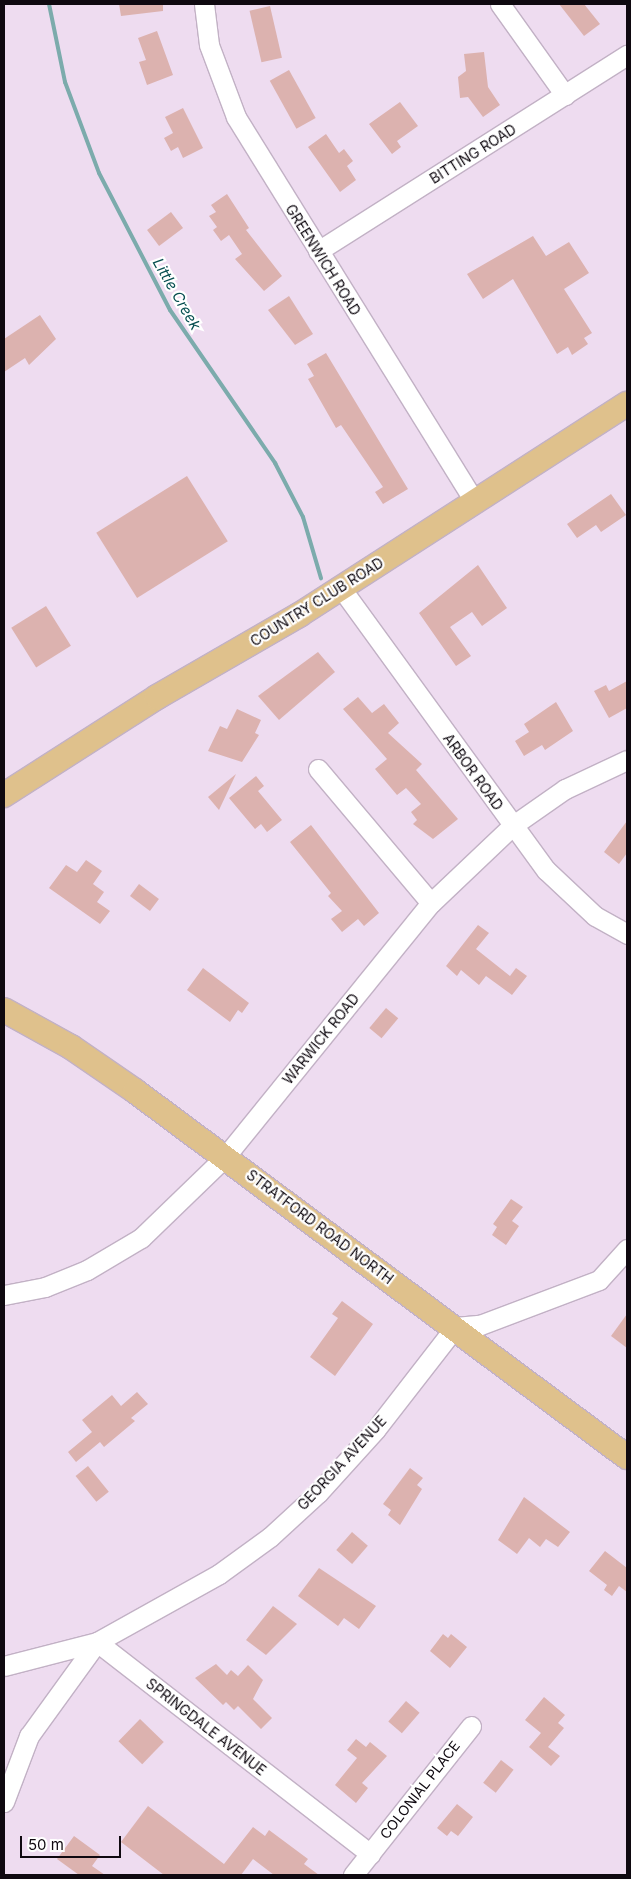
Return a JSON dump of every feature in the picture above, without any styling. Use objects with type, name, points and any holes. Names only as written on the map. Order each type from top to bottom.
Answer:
[{"type":"main road","name":"COUNTRY CLUB ROAD","points":[[4,795],[341,588],[627,404]]},
{"type":"main road","name":"STRATFORD ROAD NORTH","points":[[4,1010],[71,1047],[225,1157],[627,1457]]},
{"type":"street","name":"GREENWICH ROAD","points":[[204,4],[209,46],[236,117],[475,502]]},
{"type":"street","points":[[500,4],[565,95]]},
{"type":"street","name":"BITTING ROAD","points":[[318,251],[627,55]]},
{"type":"street","name":"ARBOR ROAD","points":[[341,588],[512,826],[566,891],[594,916],[627,934]]},
{"type":"street","name":"WARWICK ROAD","points":[[4,1295],[45,1287],[87,1270],[141,1238],[225,1157],[431,904],[512,826],[565,789],[627,760]]},
{"type":"street","points":[[318,769],[431,904]]},
{"type":"street","points":[[455,1327],[480,1325],[599,1280],[627,1249]]},
{"type":"street","name":"GEORGIA AVENUE","points":[[4,1802],[29,1736],[97,1642],[219,1574],[270,1537],[318,1493],[376,1430],[455,1327]]},
{"type":"street","points":[[4,1666],[97,1642]]},
{"type":"street","name":"SPRINGDALE AVENUE","points":[[97,1642],[370,1854]]},
{"type":"street","name":"COLONIAL PLACE","points":[[370,1854],[471,1726]]},
{"type":"street","points":[[353,1875],[370,1854]]},
{"type":"building","points":[[119,4],[163,4],[163,11],[121,16]]},
{"type":"building","points":[[559,4],[584,4],[600,24],[584,36]]},
{"type":"building","points":[[270,6],[282,58],[261,62],[250,11]]},
{"type":"building","points":[[157,31],[173,75],[147,85],[139,62],[146,60],[138,38]]},
{"type":"building","points":[[484,52],[488,87],[500,105],[483,117],[468,97],[460,98],[458,77],[466,71],[464,54]]},
{"type":"building","points":[[289,70],[316,118],[296,129],[270,81]]},
{"type":"building","points":[[400,102],[418,126],[397,141],[401,147],[392,154],[369,124]]},
{"type":"building","points":[[183,108],[203,148],[183,158],[178,147],[171,151],[164,138],[173,133],[165,117]]},
{"type":"building","points":[[326,134],[339,153],[344,149],[353,161],[347,166],[356,180],[340,192],[308,147]]},
{"type":"building","points":[[227,194],[249,228],[246,230],[282,276],[264,291],[235,259],[242,254],[229,235],[221,241],[213,230],[217,227],[209,216],[216,212],[211,205]]},
{"type":"building","points":[[171,212],[183,228],[159,246],[147,230]]},
{"type":"building","points":[[533,236],[546,256],[569,242],[589,273],[564,289],[592,333],[584,338],[588,344],[572,355],[568,347],[557,354],[513,279],[483,299],[467,274]]},
{"type":"building","points":[[289,296],[313,334],[295,345],[268,310]]},
{"type":"building","points":[[40,315],[56,339],[29,365],[25,358],[4,372],[4,339]]},
{"type":"building","points":[[326,353],[408,489],[383,504],[375,492],[383,487],[341,425],[336,428],[308,379],[314,376],[307,364]]},
{"type":"building","points":[[187,476],[228,541],[137,598],[96,533]]},
{"type":"building","points":[[611,494],[626,515],[601,532],[596,525],[577,538],[567,524]]},
{"type":"building","points":[[478,565],[507,608],[482,626],[472,612],[450,627],[471,656],[456,666],[419,613]]},
{"type":"building","points":[[46,606],[71,646],[36,668],[11,628]]},
{"type":"building","points":[[318,652],[335,672],[279,720],[258,696]]},
{"type":"building","points":[[627,681],[627,708],[609,718],[594,691],[606,685],[609,691]]},
{"type":"building","points":[[358,697],[372,713],[384,704],[399,723],[388,733],[422,764],[416,770],[458,819],[433,839],[413,824],[417,820],[411,812],[421,804],[406,788],[397,795],[375,769],[387,759],[343,709]]},
{"type":"building","points":[[556,702],[573,731],[545,750],[542,745],[524,756],[515,741],[529,732],[524,724]]},
{"type":"building","points":[[237,709],[261,720],[255,733],[259,735],[242,762],[208,751],[220,726],[227,729]]},
{"type":"building","points":[[236,774],[219,810],[208,797]]},
{"type":"building","points":[[256,776],[264,786],[258,791],[282,820],[267,832],[261,824],[255,829],[229,798]]},
{"type":"building","points":[[627,821],[627,853],[619,864],[604,852]]},
{"type":"building","points":[[311,825],[379,913],[364,926],[358,919],[342,932],[331,919],[342,911],[328,896],[331,893],[290,842]]},
{"type":"building","points":[[86,860],[102,871],[93,884],[104,892],[97,902],[110,911],[100,924],[49,888],[66,865],[77,872]]},
{"type":"building","points":[[139,884],[159,899],[150,911],[130,896]]},
{"type":"building","points":[[478,925],[489,933],[476,949],[510,976],[516,968],[527,976],[512,995],[486,976],[479,985],[461,970],[457,976],[446,966]]},
{"type":"building","points":[[203,968],[249,1003],[242,1013],[238,1010],[230,1022],[187,990]]},
{"type":"building","points":[[386,1008],[398,1018],[382,1038],[369,1028]]},
{"type":"building","points":[[511,1199],[523,1207],[512,1221],[519,1226],[506,1245],[492,1235],[497,1227],[493,1224]]},
{"type":"building","points":[[342,1301],[373,1324],[335,1376],[310,1357],[338,1318],[332,1314]]},
{"type":"building","points":[[627,1314],[627,1348],[611,1336]]},
{"type":"building","points":[[137,1392],[148,1404],[131,1418],[135,1421],[104,1447],[100,1442],[76,1462],[68,1452],[92,1432],[82,1420],[112,1395],[121,1406]]},
{"type":"building","points":[[88,1466],[109,1492],[96,1502],[76,1476]]},
{"type":"building","points":[[410,1468],[423,1478],[417,1485],[422,1489],[400,1525],[388,1515],[391,1510],[383,1504]]},
{"type":"building","points":[[524,1497],[570,1532],[558,1547],[546,1539],[540,1547],[529,1538],[517,1554],[498,1540]]},
{"type":"building","points":[[352,1532],[368,1546],[352,1564],[336,1550]]},
{"type":"building","points":[[605,1551],[627,1568],[627,1592],[619,1586],[612,1596],[604,1590],[607,1585],[589,1571]]},
{"type":"building","points":[[319,1568],[376,1606],[359,1629],[344,1618],[338,1626],[298,1596]]},
{"type":"building","points":[[273,1606],[297,1624],[266,1655],[246,1640]]},
{"type":"building","points":[[443,1634],[448,1638],[451,1634],[467,1647],[450,1668],[430,1651]]},
{"type":"building","points":[[216,1664],[227,1675],[231,1670],[238,1676],[248,1665],[263,1680],[253,1699],[272,1718],[261,1729],[238,1706],[234,1710],[226,1702],[223,1705],[195,1678]]},
{"type":"building","points":[[544,1697],[565,1715],[558,1723],[564,1728],[548,1747],[560,1756],[551,1766],[529,1747],[541,1733],[525,1720]]},
{"type":"building","points":[[406,1701],[420,1713],[402,1733],[388,1721]]},
{"type":"building","points":[[140,1719],[164,1742],[142,1764],[118,1741]]},
{"type":"building","points":[[356,1739],[366,1747],[370,1742],[387,1756],[362,1783],[368,1788],[356,1803],[335,1785],[357,1758],[347,1750]]},
{"type":"building","points":[[501,1760],[514,1770],[496,1793],[483,1783]]},
{"type":"building","points":[[457,1804],[473,1817],[458,1836],[451,1831],[447,1836],[437,1828]]},
{"type":"building","points":[[148,1806],[224,1864],[253,1827],[265,1836],[269,1830],[308,1859],[304,1864],[319,1875],[274,1875],[253,1859],[241,1875],[164,1875],[121,1842]]},
{"type":"building","points":[[74,1836],[100,1855],[92,1866],[105,1875],[79,1875],[57,1859]]},
{"type":"waterway","name":"Little Creek","points":[[49,4],[65,82],[99,173],[170,310],[275,463],[303,517],[321,578]]}]
